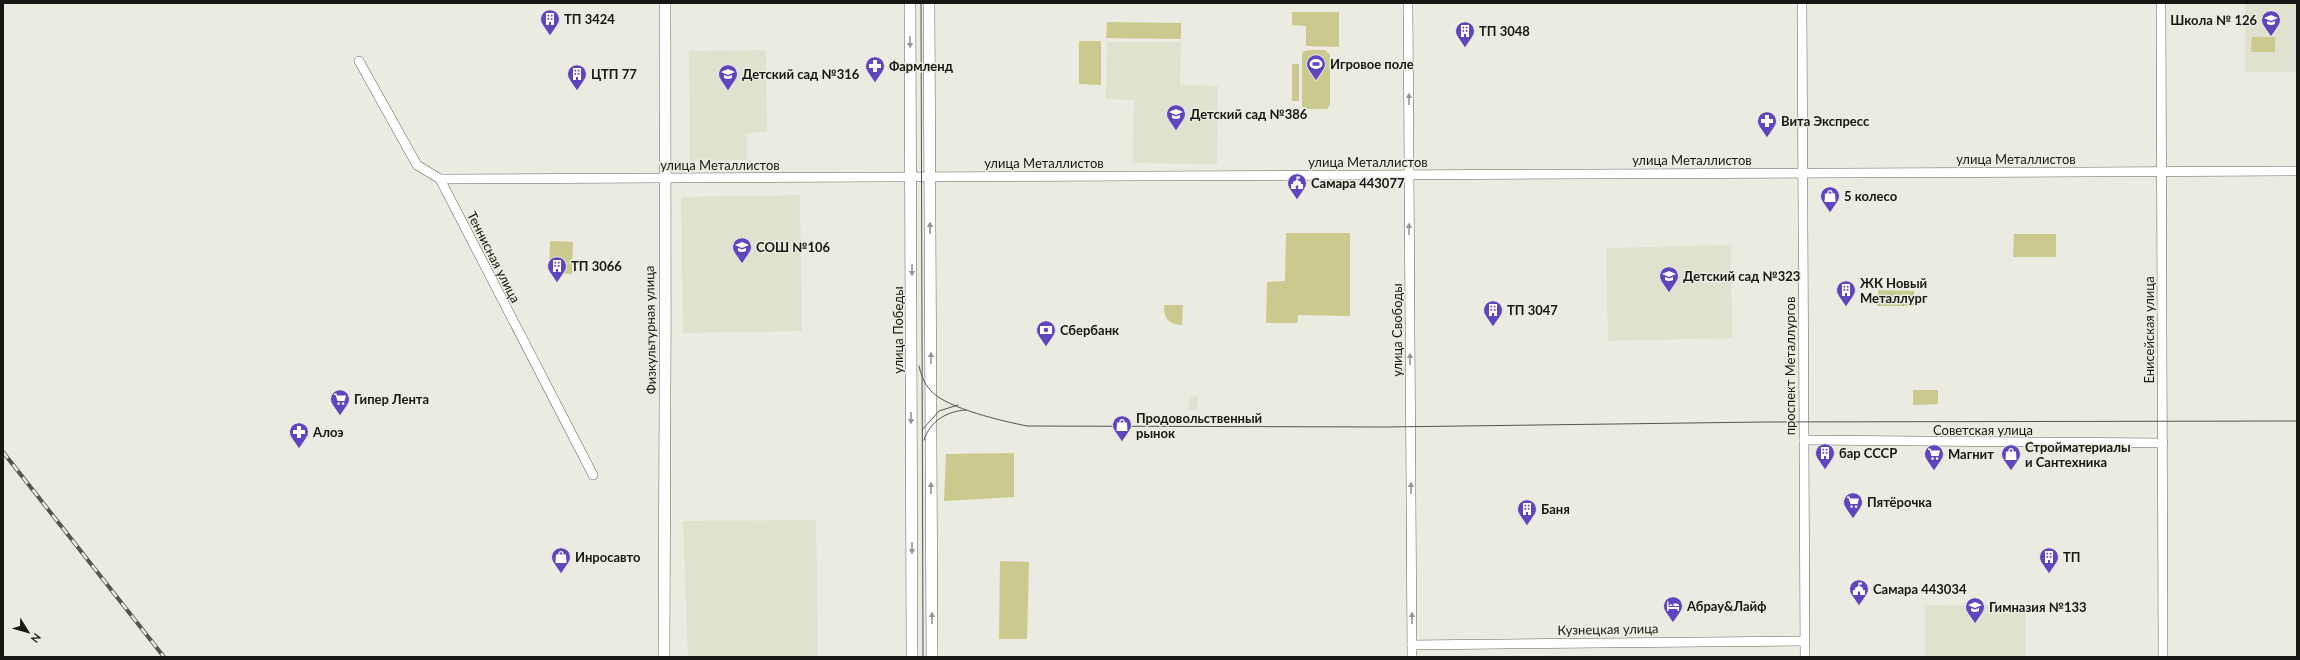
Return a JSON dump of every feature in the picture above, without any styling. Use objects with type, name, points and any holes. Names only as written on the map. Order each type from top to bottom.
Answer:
[{"type":"main road","name":"Физкультурная улица","points":[[664,657],[666,490],[665,3]]},
{"type":"main road","name":"улица Победы","points":[[910,3],[912,177],[912,657]]},
{"type":"main road","points":[[929,3],[932,657]]},
{"type":"street","name":"улица Свободы","points":[[1408,3],[1412,657]]},
{"type":"street","name":"проспект Металлургов","points":[[1802,3],[1805,657]]},
{"type":"street","name":"Енисейская улица","points":[[2161,3],[2163,657]]},
{"type":"street","points":[[359,62],[417,165],[440,179]]},
{"type":"street","name":"улица Металлистов","points":[[440,179],[2297,170]]},
{"type":"street","name":"Теннисная улица","points":[[440,179],[594,475]]},
{"type":"street","name":"Советская улица","points":[[1804,440],[2162,442]]},
{"type":"street","name":"Кузнецкая улица","points":[[1412,645],[1804,641]]},
{"type":"shaded area","name":"Школа № 126","points":[[2245,3],[2297,3],[2297,72],[2245,72]]},
{"type":"shaded area","name":"Детский сад №386","points":[[1107,42],[1181,42],[1180,85],[1218,86],[1217,164],[1133,163],[1134,100],[1106,99]]},
{"type":"shaded area","name":"Детский сад №316","points":[[766,50],[767,132],[747,133],[747,160],[690,161],[689,51]]},
{"type":"shaded area","name":"СОШ №106","points":[[800,195],[802,331],[683,333],[681,197]]},
{"type":"shaded area","name":"Детский сад №323","points":[[1731,245],[1732,338],[1608,341],[1606,248]]},
{"type":"shaded area","points":[[1189,396],[1198,397],[1197,410],[1189,410]]},
{"type":"shaded area","points":[[816,520],[818,657],[688,657],[683,521]]},
{"type":"shaded area","name":"Гимназия №133","points":[[1925,605],[2026,606],[2026,657],[1925,657]]},
{"type":"green space","points":[[1292,12],[1339,12],[1339,47],[1306,46],[1306,26],[1292,25]]},
{"type":"green space","points":[[1107,22],[1181,23],[1181,39],[1106,38]]},
{"type":"green space","points":[[2252,37],[2275,37],[2275,52],[2251,52]]},
{"type":"green space","points":[[1079,41],[1101,41],[1101,85],[1079,84]]},
{"type":"green space","name":"Игровое поле","points":[[1309,50],[1325,50],[1330,55],[1330,104],[1327,109],[1305,109],[1302,106],[1302,55],[1303,52]]},
{"type":"green space","points":[[1292,64],[1299,64],[1299,101],[1292,101]]},
{"type":"green space","points":[[1286,233],[1350,233],[1350,316],[1298,315],[1297,323],[1266,323],[1267,282],[1285,281]]},
{"type":"green space","points":[[2014,234],[2056,234],[2056,257],[2013,257]]},
{"type":"green space","points":[[550,241],[573,242],[572,274],[549,273]]},
{"type":"green space","points":[[1878,290],[1914,291],[1914,306],[1877,306]]},
{"type":"green space","points":[[1164,305],[1183,305],[1182,325],[1170,322],[1168,320],[1165,314]]},
{"type":"green space","points":[[1913,390],[1938,390],[1938,404],[1913,405]]},
{"type":"green space","points":[[1014,453],[1014,497],[944,501],[946,454]]},
{"type":"green space","points":[[1000,561],[1029,562],[1027,639],[999,639]]},
{"type":"tram line","points":[[921,3],[923,657]]},
{"type":"tram line","points":[[919,366],[926,385],[939,397],[963,409],[1027,426],[1386,427],[1765,422],[2297,421]]},
{"type":"tram line","points":[[922,430],[939,411],[958,405]]},
{"type":"tram line","points":[[924,440],[930,427],[940,418],[952,412],[966,410]]},
{"type":"railway","points":[[3,452],[164,657]]},
{"type":"place","name":"ТП 3424","points":[[550,36]]},
{"type":"place","name":"Школа № 126","points":[[2271,37]]},
{"type":"place","name":"ТП 3048","points":[[1465,48]]},
{"type":"place","name":"Игровое поле","points":[[1316,81]]},
{"type":"place","name":"Фармленд","points":[[875,83]]},
{"type":"place","name":"ЦТП 77","points":[[577,91]]},
{"type":"place","name":"Детский сад №316","points":[[728,91]]},
{"type":"place","name":"Детский сад №386","points":[[1176,131]]},
{"type":"place","name":"Вита Экспресс","points":[[1767,138]]},
{"type":"place","name":"Самара 443077","points":[[1297,200]]},
{"type":"place","name":"5 колесо","points":[[1830,213]]},
{"type":"place","name":"СОШ №106","points":[[742,264]]},
{"type":"place","name":"ТП 3066","points":[[557,283]]},
{"type":"place","name":"Детский сад №323","points":[[1669,293]]},
{"type":"place","name":"ЖК Новый Металлург","points":[[1846,307]]},
{"type":"place","name":"ТП 3047","points":[[1493,327]]},
{"type":"place","name":"Сбербанк","points":[[1046,347]]},
{"type":"place","name":"Гипер Лента","points":[[340,416]]},
{"type":"place","name":"Продовольственный рынок","points":[[1122,442]]},
{"type":"place","name":"Алоэ","points":[[299,449]]},
{"type":"place","name":"бар СССР","points":[[1825,470]]},
{"type":"place","name":"Магнит","points":[[1934,471]]},
{"type":"place","name":"Стройматериалы и Сантехника","points":[[2011,471]]},
{"type":"place","name":"Пятёрочка","points":[[1853,519]]},
{"type":"place","name":"Баня","points":[[1527,526]]},
{"type":"place","name":"Инросавто","points":[[561,574]]},
{"type":"place","name":"ТП","points":[[2049,574]]},
{"type":"place","name":"Самара 443034","points":[[1859,606]]},
{"type":"place","name":"Абрау&Лайф","points":[[1673,623]]},
{"type":"place","name":"Гимназия №133","points":[[1975,624]]}]
